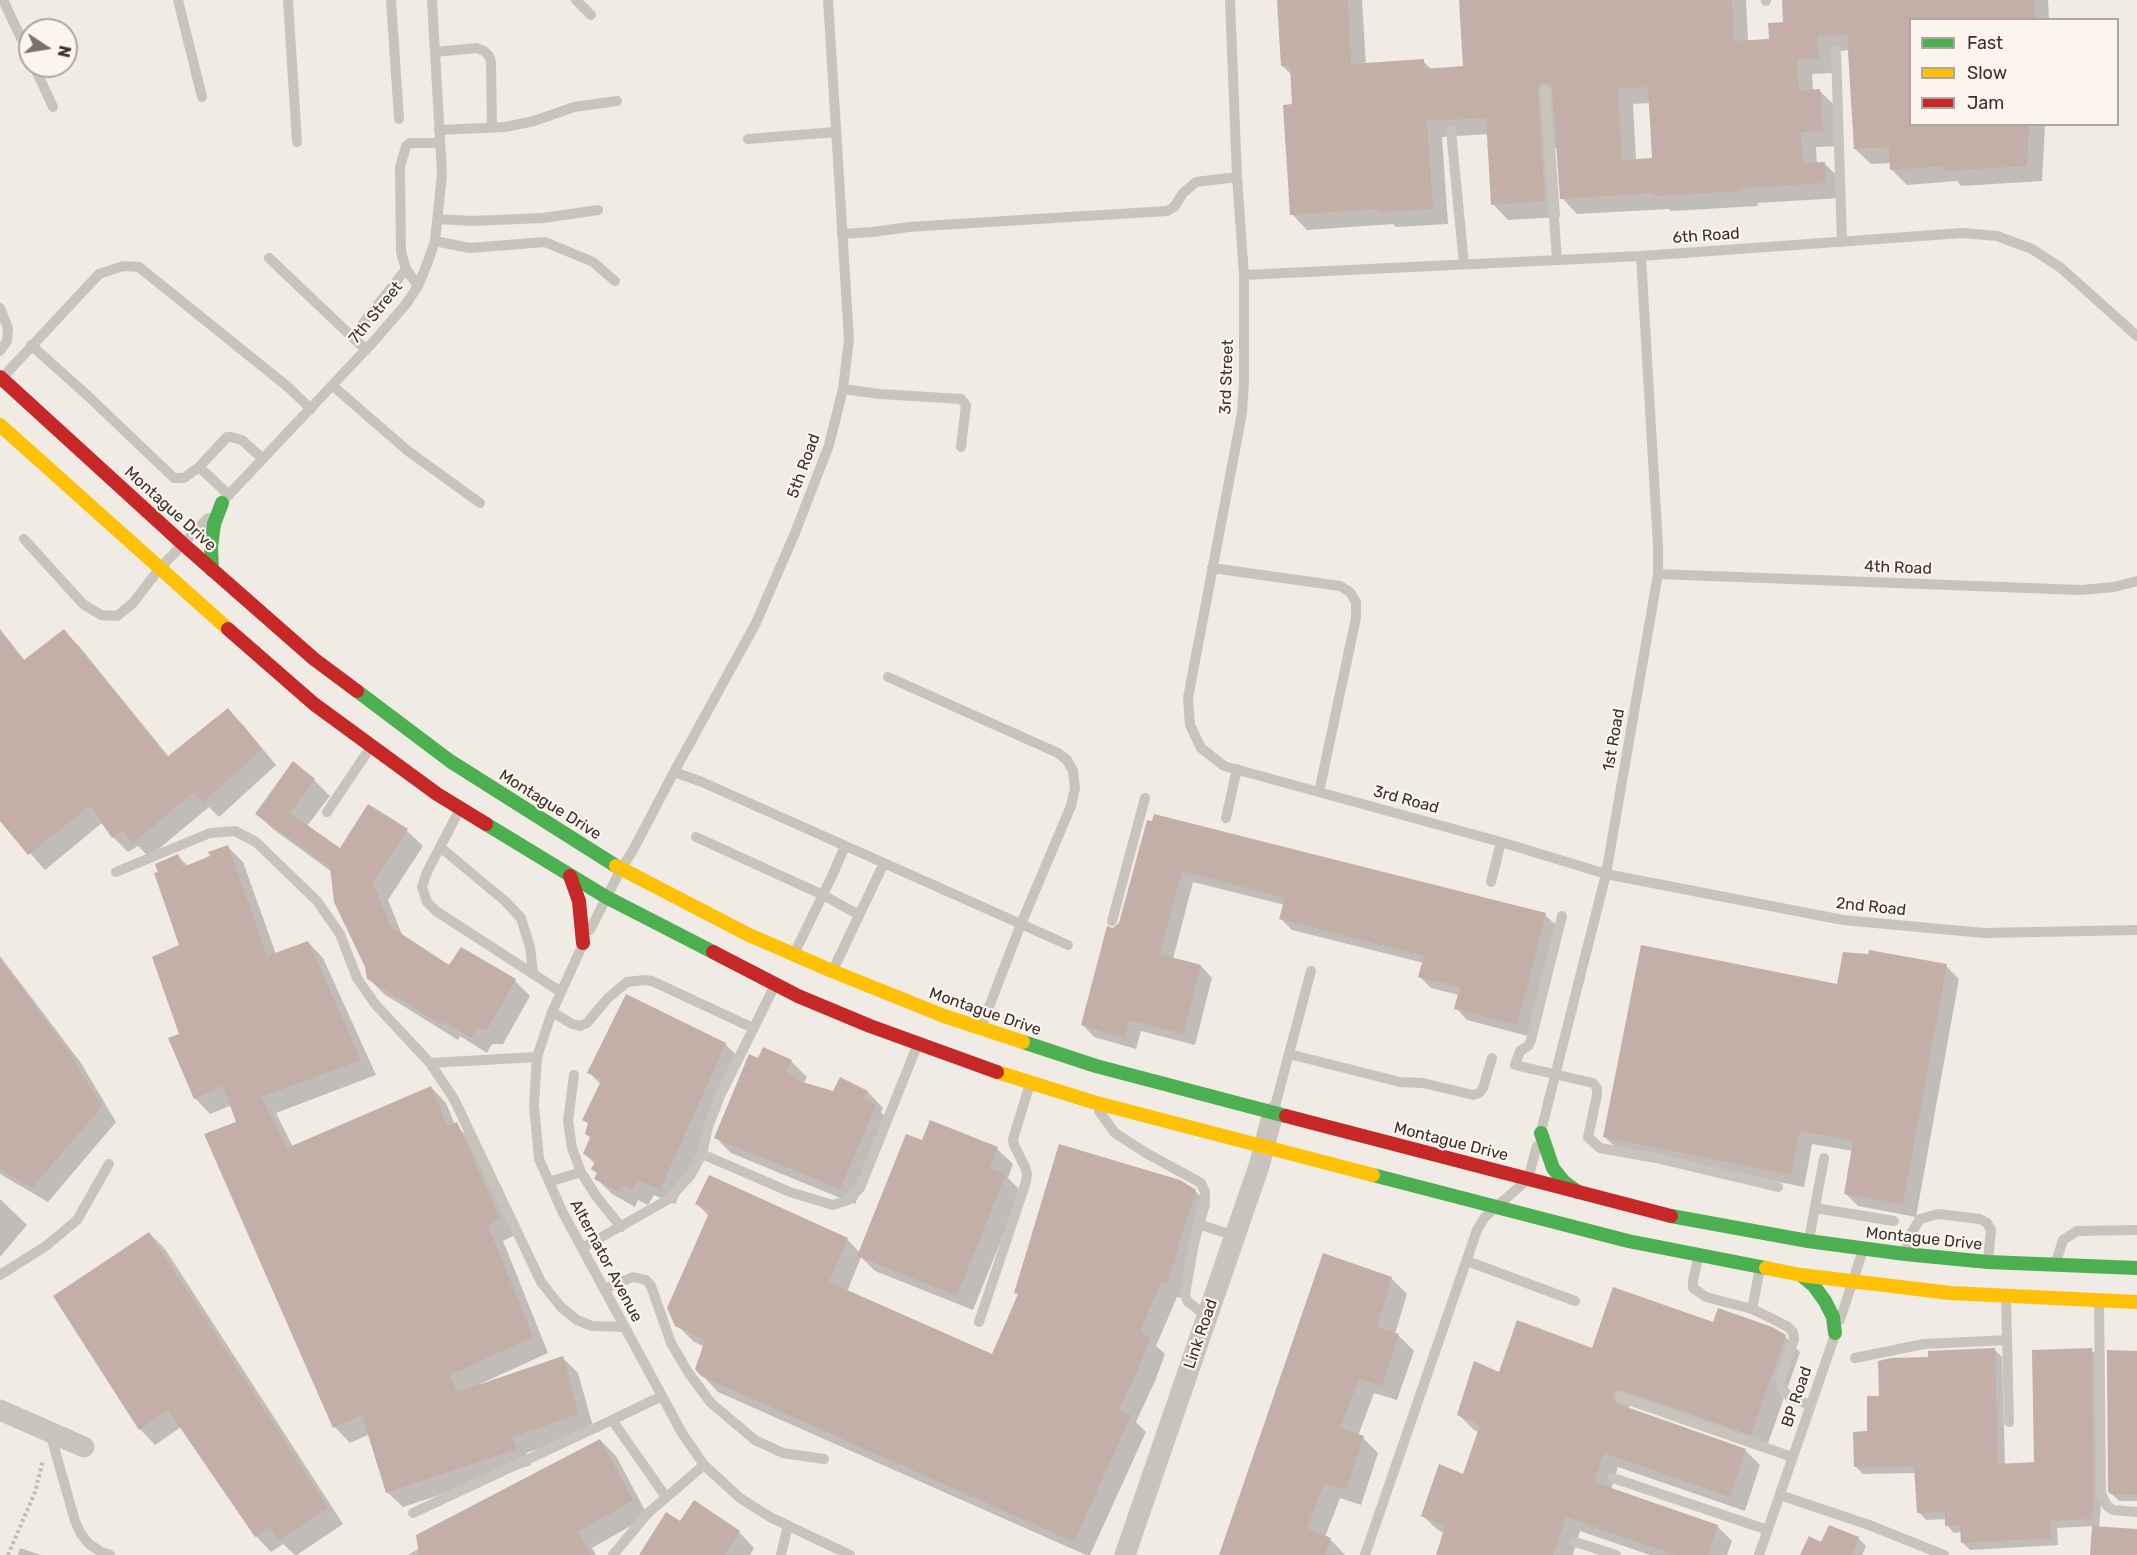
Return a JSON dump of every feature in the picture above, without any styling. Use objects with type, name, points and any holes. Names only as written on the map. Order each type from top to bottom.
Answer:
[{"type":"main road","name":"Montague Drive","points":[[1,377],[183,544],[314,659],[450,761],[621,869],[749,934],[832,971],[981,1029],[1096,1066],[1686,1220],[1808,1241],[1905,1254],[1988,1262],[2137,1268]]},
{"type":"main road","points":[[0,425],[159,569],[314,704],[437,794],[606,897],[798,996],[870,1026],[1030,1083],[1093,1102],[1628,1241],[1698,1257],[1801,1275],[1950,1293],[2137,1302]]},
{"type":"main road","points":[[212,570],[211,547],[214,524],[226,499]]},
{"type":"main road","points":[[570,876],[579,901],[583,943]]},
{"type":"main road","points":[[1540,1133],[1553,1168],[1564,1182],[1578,1193]]},
{"type":"main road","points":[[1801,1275],[1814,1286],[1825,1301],[1833,1317],[1835,1333]]},
{"type":"street","name":"Link Road","points":[[1125,1555],[1265,1147],[1273,1113]]},
{"type":"street","points":[[0,1410],[84,1447]]},
{"type":"lane","points":[[3,0],[18,32]]},
{"type":"lane","points":[[178,0],[202,98]]},
{"type":"lane","points":[[288,0],[297,142]]},
{"type":"lane","points":[[392,0],[399,119]]},
{"type":"lane","name":"7th Street","points":[[24,539],[83,604],[101,615],[117,616],[133,603],[159,569],[333,386],[406,304],[418,286],[435,241],[438,219],[441,174],[440,130],[432,0]]},
{"type":"lane","points":[[576,0],[591,15]]},
{"type":"lane","name":"5th Road","points":[[606,897],[756,623],[795,533],[829,445],[843,389],[849,339],[828,0]]},
{"type":"lane","name":"3rd Street","points":[[1202,748],[1190,725],[1188,698],[1242,413],[1244,275],[1230,0]]},
{"type":"lane","points":[[435,52],[477,48],[489,56],[492,128]]},
{"type":"lane","points":[[1836,50],[1842,242]]},
{"type":"lane","points":[[40,78],[53,107]]},
{"type":"lane","points":[[1545,90],[1557,260]]},
{"type":"lane","points":[[440,130],[506,127],[534,121],[574,107],[617,101]]},
{"type":"lane","points":[[1451,131],[1464,264]]},
{"type":"lane","points":[[748,139],[836,132]]},
{"type":"lane","points":[[418,286],[406,269],[401,252],[400,167],[403,153],[410,143],[440,143]]},
{"type":"lane","points":[[842,234],[909,227],[1167,211],[1174,207],[1183,193],[1197,182],[1238,177]]},
{"type":"lane","points":[[438,219],[472,221],[543,218],[598,210]]},
{"type":"lane","name":"6th Road","points":[[1244,275],[1641,256],[1962,233],[1996,236],[2032,249],[2061,268],[2137,336]]},
{"type":"lane","points":[[435,241],[469,248],[544,242],[593,262],[615,281]]},
{"type":"lane","name":"1st Road","points":[[1528,1179],[1606,874],[1658,574],[1641,256]]},
{"type":"lane","points":[[269,258],[366,350]]},
{"type":"lane","points":[[1,377],[99,274],[123,266],[139,267],[288,387],[311,409]]},
{"type":"lane","points":[[353,336],[406,269]]},
{"type":"lane","points":[[0,308],[8,328],[7,340],[0,351]]},
{"type":"lane","points":[[31,345],[174,478],[184,478],[231,436],[242,440],[263,459]]},
{"type":"lane","points":[[333,386],[408,451],[480,503]]},
{"type":"lane","points":[[843,389],[880,394],[961,399],[966,405],[961,447]]},
{"type":"lane","points":[[198,467],[226,499]]},
{"type":"lane","points":[[1212,568],[1340,586],[1350,592],[1356,602],[1356,618],[1319,792]]},
{"type":"lane","name":"4th Road","points":[[1658,574],[2081,590],[2114,587],[2137,581]]},
{"type":"lane","points":[[888,677],[1058,753],[1067,760],[1072,771],[1076,788],[1071,806],[1021,924],[981,1029]]},
{"type":"lane","points":[[327,812],[371,746]]},
{"type":"lane","name":"3rd Road","points":[[1202,748],[1224,766],[1501,842],[1606,874]]},
{"type":"lane","points":[[1226,818],[1238,769]]},
{"type":"lane","points":[[674,772],[1068,945]]},
{"type":"lane","points":[[1112,921],[1145,798]]},
{"type":"lane","points":[[460,808],[422,886],[427,902],[436,911],[561,992]]},
{"type":"lane","points":[[116,872],[210,833],[235,831],[256,842],[317,901],[339,934],[357,978],[375,1004],[430,1063],[454,1100],[541,1282],[561,1307],[578,1320],[592,1326],[625,1327]]},
{"type":"lane","points":[[696,837],[823,895],[859,915]]},
{"type":"lane","points":[[1491,882],[1501,842]]},
{"type":"lane","points":[[794,954],[845,846]]},
{"type":"lane","points":[[440,847],[521,918],[530,947],[533,973]]},
{"type":"lane","points":[[832,971],[884,863]]},
{"type":"lane","name":"2nd Road","points":[[1606,874],[1843,920],[1984,933],[2137,930]]},
{"type":"lane","name":"Alternator Avenue","points":[[606,897],[552,1012],[537,1057],[535,1116],[539,1159],[562,1211],[603,1288],[682,1433],[704,1465],[740,1498],[788,1525],[850,1555]]},
{"type":"lane","points":[[1562,916],[1531,1040],[1528,1046],[1520,1051],[1515,1065],[1593,1083],[1598,1088],[1588,1137],[1600,1148],[1656,1158],[1778,1187]]},
{"type":"lane","points":[[1273,1113],[1311,971]]},
{"type":"lane","points":[[552,1012],[580,1026],[587,1023],[608,998],[627,982],[645,980],[652,981],[753,1028]]},
{"type":"lane","points":[[582,1248],[669,1200],[690,1176],[702,1154],[708,1127],[720,1096],[775,984]]},
{"type":"lane","points":[[702,1154],[790,1192],[833,1205],[848,1200],[860,1188],[917,1044]]},
{"type":"lane","points":[[1289,1054],[1400,1082],[1423,1083],[1473,1095],[1479,1093],[1483,1088],[1492,1058]]},
{"type":"lane","points":[[430,1063],[537,1057]]},
{"type":"lane","points":[[574,1075],[568,1121],[572,1148],[581,1172],[596,1196],[621,1227]]},
{"type":"lane","points":[[979,1322],[1026,1182],[1025,1167],[1014,1146],[1013,1139],[1030,1083]]},
{"type":"lane","points":[[1093,1102],[1115,1133],[1201,1183],[1205,1192],[1205,1201],[1185,1285],[1185,1295],[1188,1302],[1207,1316]]},
{"type":"lane","points":[[1808,1241],[1824,1158]]},
{"type":"lane","points":[[0,1275],[46,1246],[77,1220],[109,1164]]},
{"type":"lane","points":[[549,1182],[581,1172]]},
{"type":"lane","points":[[1365,1555],[1477,1230],[1485,1217],[1528,1179]]},
{"type":"lane","points":[[1815,1208],[1894,1221]]},
{"type":"lane","points":[[1905,1254],[1910,1236],[1920,1219],[1938,1214],[1980,1219],[1987,1223],[1991,1230],[1988,1262]]},
{"type":"lane","points":[[1198,1224],[1235,1236]]},
{"type":"lane","points":[[2055,1265],[2063,1240],[2077,1231],[2137,1230]]},
{"type":"lane","name":"BP Road","points":[[1759,1555],[1863,1249]]},
{"type":"lane","points":[[1698,1257],[1693,1288],[1706,1297],[1752,1309],[1773,1318],[1792,1332],[1794,1339],[1780,1379],[1783,1390],[1791,1398],[1811,1406]]},
{"type":"lane","points":[[1467,1261],[1575,1301]]},
{"type":"lane","points":[[1752,1309],[1760,1269]]},
{"type":"lane","points":[[603,1288],[633,1277],[646,1280],[651,1286],[671,1343],[688,1372],[711,1403],[754,1440],[783,1453],[824,1459]]},
{"type":"lane","points":[[2006,1297],[2009,1422]]},
{"type":"lane","points":[[2099,1301],[2101,1493],[2107,1506],[2113,1510],[2137,1512]]},
{"type":"lane","points":[[1855,1358],[1924,1344],[2007,1340]]},
{"type":"lane","points":[[413,1513],[662,1396]]},
{"type":"lane","points":[[1620,1398],[1792,1457]]},
{"type":"lane","points":[[612,1420],[666,1497]]},
{"type":"lane","points":[[50,1432],[75,1521],[81,1534],[89,1544],[110,1555]]},
{"type":"lane","points":[[613,1555],[648,1513],[704,1465]]},
{"type":"lane","points":[[1613,1479],[1768,1530]]},
{"type":"lane","points":[[1779,1495],[1869,1525],[1944,1555]]},
{"type":"lane","points":[[781,1555],[788,1525]]},
{"type":"lane","points":[[1575,1542],[1616,1555]]},
{"type":"path","points":[[8,1555],[35,1492],[50,1432]]},
{"type":"building","points":[[1277,0],[1348,0],[1351,64],[1424,59],[1424,69],[1463,66],[1459,0],[1732,0],[1734,41],[1769,39],[1768,23],[1783,22],[1782,0],[2034,0],[2035,18],[1909,18],[1909,126],[2029,126],[2027,166],[1944,171],[1943,166],[1890,170],[1889,147],[1854,149],[1847,35],[1817,36],[1819,58],[1797,59],[1799,91],[1820,89],[1823,131],[1801,132],[1803,163],[1825,162],[1826,183],[1742,188],[1743,191],[1654,196],[1654,193],[1560,199],[1552,89],[1551,85],[1545,83],[1540,84],[1538,91],[1545,201],[1491,205],[1486,118],[1427,121],[1433,209],[1378,212],[1378,209],[1290,215],[1283,105],[1292,104],[1290,66],[1281,66]],"holes":[[[1648,87],[1652,158],[1622,160],[1618,89]]]},
{"type":"building","points":[[64,629],[167,757],[228,708],[262,749],[203,803],[194,792],[133,843],[123,831],[112,838],[90,806],[28,855],[0,821],[0,631],[24,660]]},
{"type":"building","points":[[293,761],[315,779],[290,813],[340,848],[368,804],[408,829],[373,883],[391,927],[449,965],[461,947],[516,979],[487,1030],[476,1029],[471,1038],[444,1022],[442,1025],[367,979],[365,967],[334,902],[330,867],[255,814]]},
{"type":"building","points":[[1154,814],[1546,913],[1517,1025],[1454,1009],[1460,987],[1418,977],[1424,956],[1279,919],[1285,898],[1182,871],[1160,954],[1201,965],[1183,1034],[1129,1020],[1124,1038],[1081,1025],[1107,926],[1113,928],[1119,923],[1147,820],[1152,821]]},
{"type":"building","points":[[228,845],[267,956],[308,941],[361,1060],[261,1097],[287,1148],[431,1086],[447,1126],[457,1122],[500,1219],[488,1225],[533,1337],[450,1375],[457,1392],[563,1356],[579,1414],[512,1437],[517,1449],[386,1493],[362,1415],[333,1428],[204,1134],[236,1122],[223,1086],[194,1099],[168,1038],[179,1034],[152,957],[179,945],[154,873],[158,872],[155,864],[178,854],[183,867],[210,856],[208,852]]},
{"type":"building","points":[[1641,945],[1837,984],[1843,952],[1868,954],[1869,950],[1947,964],[1903,1204],[1844,1194],[1853,1141],[1800,1131],[1791,1175],[1603,1137]]},
{"type":"building","points":[[0,959],[65,1046],[102,1106],[32,1188],[0,1169]]},
{"type":"building","points":[[626,994],[726,1043],[660,1190],[638,1180],[633,1190],[622,1186],[619,1192],[594,1179],[597,1173],[591,1169],[596,1160],[583,1154],[590,1137],[585,1134],[588,1123],[582,1120],[602,1079],[587,1073]]},
{"type":"building","points":[[763,1047],[792,1060],[786,1072],[798,1077],[796,1080],[833,1091],[840,1077],[868,1091],[864,1099],[876,1105],[840,1189],[714,1138],[749,1054],[758,1058]]},
{"type":"building","points":[[930,1120],[998,1147],[990,1168],[1006,1174],[957,1296],[857,1256],[906,1134],[922,1140]]},
{"type":"building","points":[[1059,1144],[1180,1180],[1196,1190],[1167,1284],[1161,1282],[1140,1332],[1150,1337],[1119,1410],[1131,1415],[1074,1542],[701,1376],[695,1369],[705,1340],[675,1326],[667,1308],[710,1211],[695,1204],[709,1175],[848,1238],[829,1282],[992,1354],[1018,1294],[1014,1293]]},
{"type":"building","points":[[149,1232],[328,1508],[279,1541],[270,1527],[255,1537],[168,1410],[139,1430],[53,1296]]},
{"type":"building","points":[[1323,1253],[1392,1277],[1377,1327],[1399,1334],[1382,1386],[1359,1379],[1340,1428],[1364,1436],[1346,1490],[1324,1484],[1307,1528],[1331,1538],[1325,1555],[1219,1555]]},
{"type":"building","points":[[1613,1287],[1713,1322],[1718,1308],[1772,1327],[1786,1335],[1751,1435],[1622,1390],[1616,1391],[1613,1395],[1614,1401],[1618,1404],[1746,1449],[1730,1497],[1604,1453],[1594,1482],[1718,1525],[1708,1555],[1675,1555],[1566,1517],[1553,1555],[1436,1555],[1445,1526],[1421,1516],[1439,1464],[1463,1474],[1480,1425],[1457,1415],[1474,1361],[1499,1372],[1517,1320],[1592,1348]]},
{"type":"building","points":[[1995,1348],[1998,1464],[2034,1462],[2032,1350],[2092,1348],[2094,1496],[2092,1519],[2051,1521],[2051,1538],[1961,1543],[1960,1525],[1945,1526],[1945,1512],[1917,1513],[1914,1466],[1854,1467],[1853,1432],[1867,1431],[1867,1396],[1879,1396],[1878,1361],[1891,1358],[1928,1357],[1928,1351]]},
{"type":"building","points":[[2107,1350],[2137,1351],[2137,1495],[2110,1494],[2108,1491]]},
{"type":"building","points":[[600,1439],[633,1500],[578,1532],[591,1555],[419,1555],[416,1535]]},
{"type":"building","points":[[694,1500],[740,1531],[724,1555],[639,1555],[666,1512],[680,1521]]},
{"type":"building","points":[[1829,1525],[1859,1537],[1852,1555],[1800,1555],[1809,1536],[1821,1542]]},
{"type":"building","points":[[2092,1526],[2137,1529],[2137,1555],[2090,1555]]},
{"type":"traffic: fast","points":[[212,570],[211,547],[214,524],[222,503]]},
{"type":"traffic: fast","points":[[357,691],[450,761],[616,866]]},
{"type":"traffic: fast","points":[[486,824],[606,897],[713,952]]},
{"type":"traffic: fast","points":[[1023,1042],[1096,1066],[1286,1116]]},
{"type":"traffic: fast","points":[[1541,1133],[1553,1168],[1564,1182],[1578,1192]]},
{"type":"traffic: fast","points":[[1373,1175],[1628,1241],[1766,1268]]},
{"type":"traffic: fast","points":[[1671,1216],[1808,1241],[1905,1254],[1988,1262],[2137,1268]]},
{"type":"traffic: fast","points":[[1801,1275],[1814,1286],[1825,1301],[1833,1317],[1835,1333]]},
{"type":"traffic: slow","points":[[0,425],[228,629]]},
{"type":"traffic: slow","points":[[616,866],[749,935],[832,971],[944,1016],[1023,1042]]},
{"type":"traffic: slow","points":[[997,1072],[1093,1102],[1373,1175]]},
{"type":"traffic: slow","points":[[1766,1268],[1801,1275],[1950,1293],[2137,1302]]},
{"type":"traffic: jam","points":[[0,377],[183,544],[314,659],[357,691]]},
{"type":"traffic: jam","points":[[228,629],[314,704],[437,794],[486,824]]},
{"type":"traffic: jam","points":[[570,876],[579,901],[583,943]]},
{"type":"traffic: jam","points":[[713,952],[798,996],[870,1026],[997,1072]]},
{"type":"traffic: jam","points":[[1286,1116],[1671,1216]]}]
